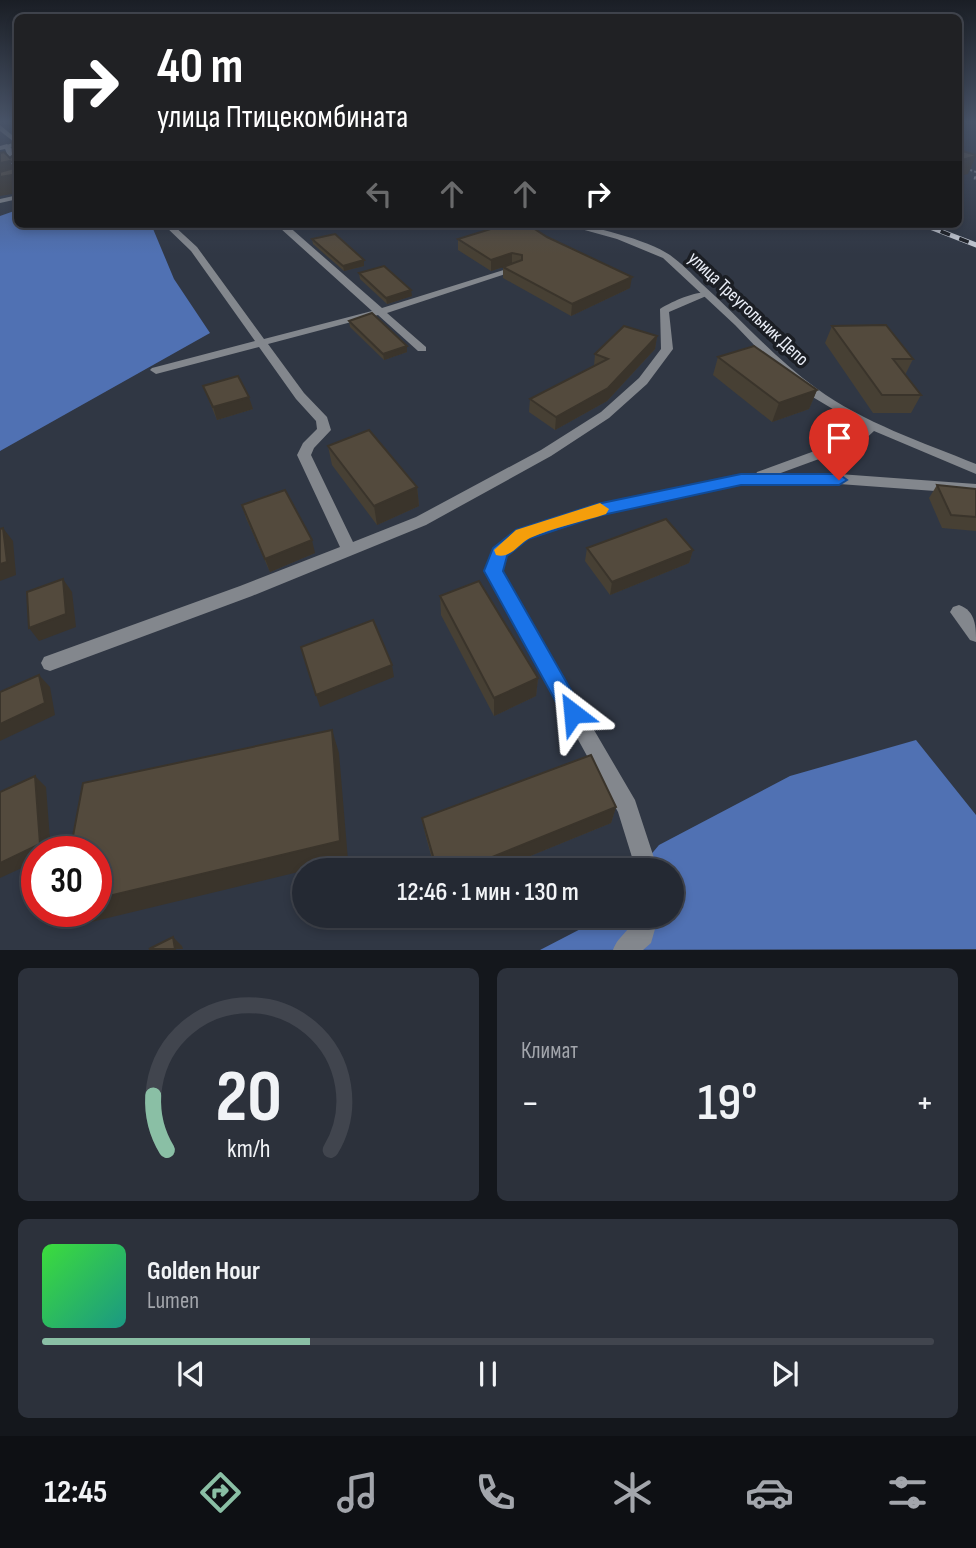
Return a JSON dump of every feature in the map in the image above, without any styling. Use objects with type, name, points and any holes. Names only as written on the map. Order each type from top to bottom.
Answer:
[{"type":"street","points":[[171,228],[194,249],[300,396],[323,420],[324,430],[304,455],[349,550]]},
{"type":"street","points":[[285,228],[383,311],[422,349]]},
{"type":"street","name":"улица Треугольник Депо","points":[[583,228],[647,246],[666,256],[793,376],[815,393],[872,426],[976,469]]},
{"type":"street","points":[[156,370],[383,311],[516,269]]},
{"type":"street","points":[[50,663],[421,521],[546,453],[606,415],[643,381],[667,349],[664,311],[673,305],[706,294]]},
{"type":"street","points":[[643,858],[627,808],[493,571],[499,553],[522,534],[597,510],[751,479],[855,441],[872,426]]},
{"type":"street","points":[[751,479],[839,480],[976,489]]},
{"type":"street","points":[[959,612],[976,635]]},
{"type":"street","points":[[625,950],[642,934],[643,928]]},
{"type":"shaded area","points":[[14,211],[14,228],[153,228],[174,279],[210,333],[0,451],[0,216]]},
{"type":"shaded area","points":[[916,740],[976,815],[976,949],[540,950],[582,928],[684,928],[684,858],[648,858],[659,845],[790,776]]},
{"type":"building","points":[[14,165],[14,175],[0,177],[0,172]]},
{"type":"building","points":[[494,228],[533,228],[632,277],[572,304],[503,267],[522,260],[522,255],[512,253],[491,260],[458,239]]},
{"type":"building","points":[[335,234],[364,260],[343,266],[312,239]]},
{"type":"building","points":[[384,266],[411,290],[386,298],[359,273]]},
{"type":"building","points":[[372,313],[407,346],[383,354],[349,321]]},
{"type":"building","points":[[886,325],[913,359],[893,359],[921,395],[882,395],[832,326]]},
{"type":"building","points":[[624,326],[657,336],[608,388],[556,417],[530,399],[608,359],[595,354]]},
{"type":"building","points":[[754,346],[817,390],[779,403],[718,357]]},
{"type":"building","points":[[238,376],[249,397],[213,407],[203,386]]},
{"type":"building","points":[[369,430],[417,487],[374,506],[328,446]]},
{"type":"building","points":[[937,485],[976,489],[976,517],[951,515]]},
{"type":"building","points":[[285,490],[312,540],[265,559],[242,505]]},
{"type":"building","points":[[666,519],[693,550],[612,582],[587,548]]},
{"type":"building","points":[[3,528],[7,562],[0,564],[0,529]]},
{"type":"building","points":[[63,579],[66,614],[29,628],[27,592]]},
{"type":"building","points":[[479,581],[538,678],[494,698],[440,596]]},
{"type":"building","points":[[373,620],[392,665],[316,695],[301,647]]},
{"type":"building","points":[[39,675],[45,703],[0,724],[0,692]]},
{"type":"building","points":[[332,730],[340,841],[112,895],[112,836],[73,836],[83,783]]},
{"type":"building","points":[[591,755],[616,807],[490,858],[434,858],[422,818]]},
{"type":"building","points":[[35,776],[39,836],[21,836],[21,853],[0,863],[0,792]]},
{"type":"building","points":[[173,937],[175,949],[149,949]]},
{"type":"railway","points":[[932,228],[976,245]]},
{"type":"slow traffic","points":[[503,550],[522,534],[600,509]]},
{"type":"route","points":[[573,713],[493,571],[499,553],[522,534],[597,510],[741,479],[839,480]]}]
